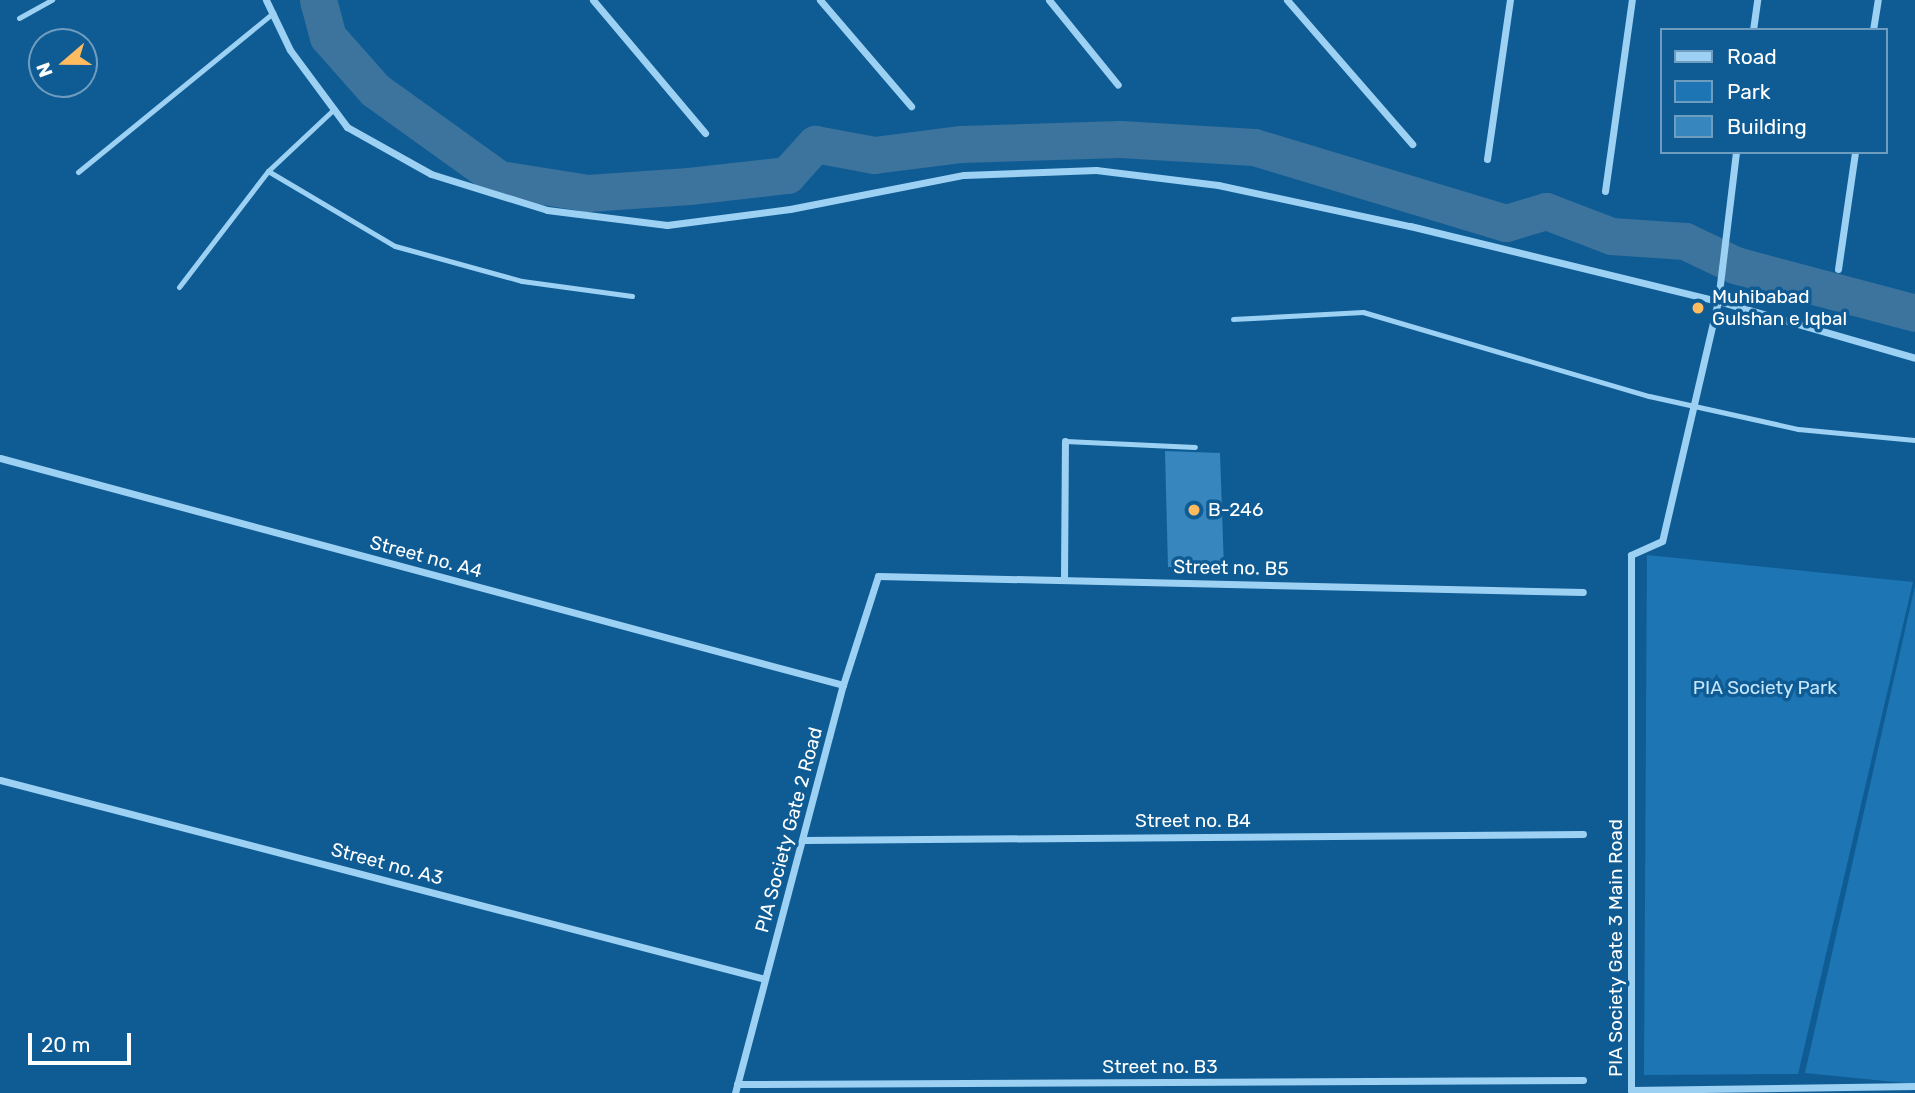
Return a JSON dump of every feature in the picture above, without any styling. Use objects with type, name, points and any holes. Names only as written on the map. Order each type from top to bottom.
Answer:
[{"type":"street","points":[[266,0],[290,50],[347,127],[431,174],[547,210],[667,225],[790,209],[964,175],[1096,170],[1218,185],[1717,301],[1915,358]]},
{"type":"street","points":[[593,0],[705,133]]},
{"type":"street","points":[[820,0],[911,106]]},
{"type":"street","points":[[1049,0],[1118,85]]},
{"type":"street","points":[[1287,0],[1412,144]]},
{"type":"street","points":[[1487,159],[1510,0]]},
{"type":"street","points":[[1605,191],[1632,0]]},
{"type":"street","points":[[1753,28],[1757,0]]},
{"type":"street","points":[[1873,28],[1878,0]]},
{"type":"street","points":[[1691,405],[1717,301],[1736,154]]},
{"type":"street","points":[[1838,269],[1855,154]]},
{"type":"street","name":"PIA Society Gate 3 Main Road","points":[[1691,405],[1662,541],[1631,555],[1631,1090],[1915,1086]]},
{"type":"street","points":[[1064,580],[1065,441]]},
{"type":"street","name":"Street no. A4","points":[[0,458],[843,685]]},
{"type":"street","name":"Street no. B5","points":[[878,576],[1583,592]]},
{"type":"street","name":"PIA Society Gate 2 Road","points":[[735,1093],[843,685],[878,576]]},
{"type":"street","name":"Street no. A3","points":[[0,780],[765,979]]},
{"type":"street","name":"Street no. B4","points":[[804,840],[1583,834]]},
{"type":"street","name":"Street no. B3","points":[[737,1084],[1583,1080]]},
{"type":"lane","points":[[19,18],[52,0]]},
{"type":"lane","points":[[78,172],[272,13]]},
{"type":"lane","points":[[179,287],[268,171],[334,109]]},
{"type":"lane","points":[[268,171],[395,246],[522,281],[632,296]]},
{"type":"lane","points":[[1233,319],[1363,312],[1691,405],[1798,429],[1915,440]]},
{"type":"lane","points":[[1065,441],[1195,447]]},
{"type":"green space","name":"PIA Society Park","points":[[1647,555],[1913,582],[1798,1074],[1644,1075]]},
{"type":"green space","points":[[1915,586],[1915,1084],[1805,1073]]},
{"type":"building","name":"B-246","points":[[1165,451],[1220,453],[1224,569],[1168,567]]},
{"type":"waterway","points":[[318,0],[328,37],[375,90],[499,179],[588,193],[689,186],[787,175],[815,144],[874,155],[961,144],[1120,139],[1254,147],[1506,223],[1546,211],[1611,236],[1685,241],[1735,265],[1915,313]]},
{"type":"place","name":"Muhibabad Gulshan e Iqbal","points":[[1698,308]]},
{"type":"place","name":"B-246","points":[[1194,510]]}]
